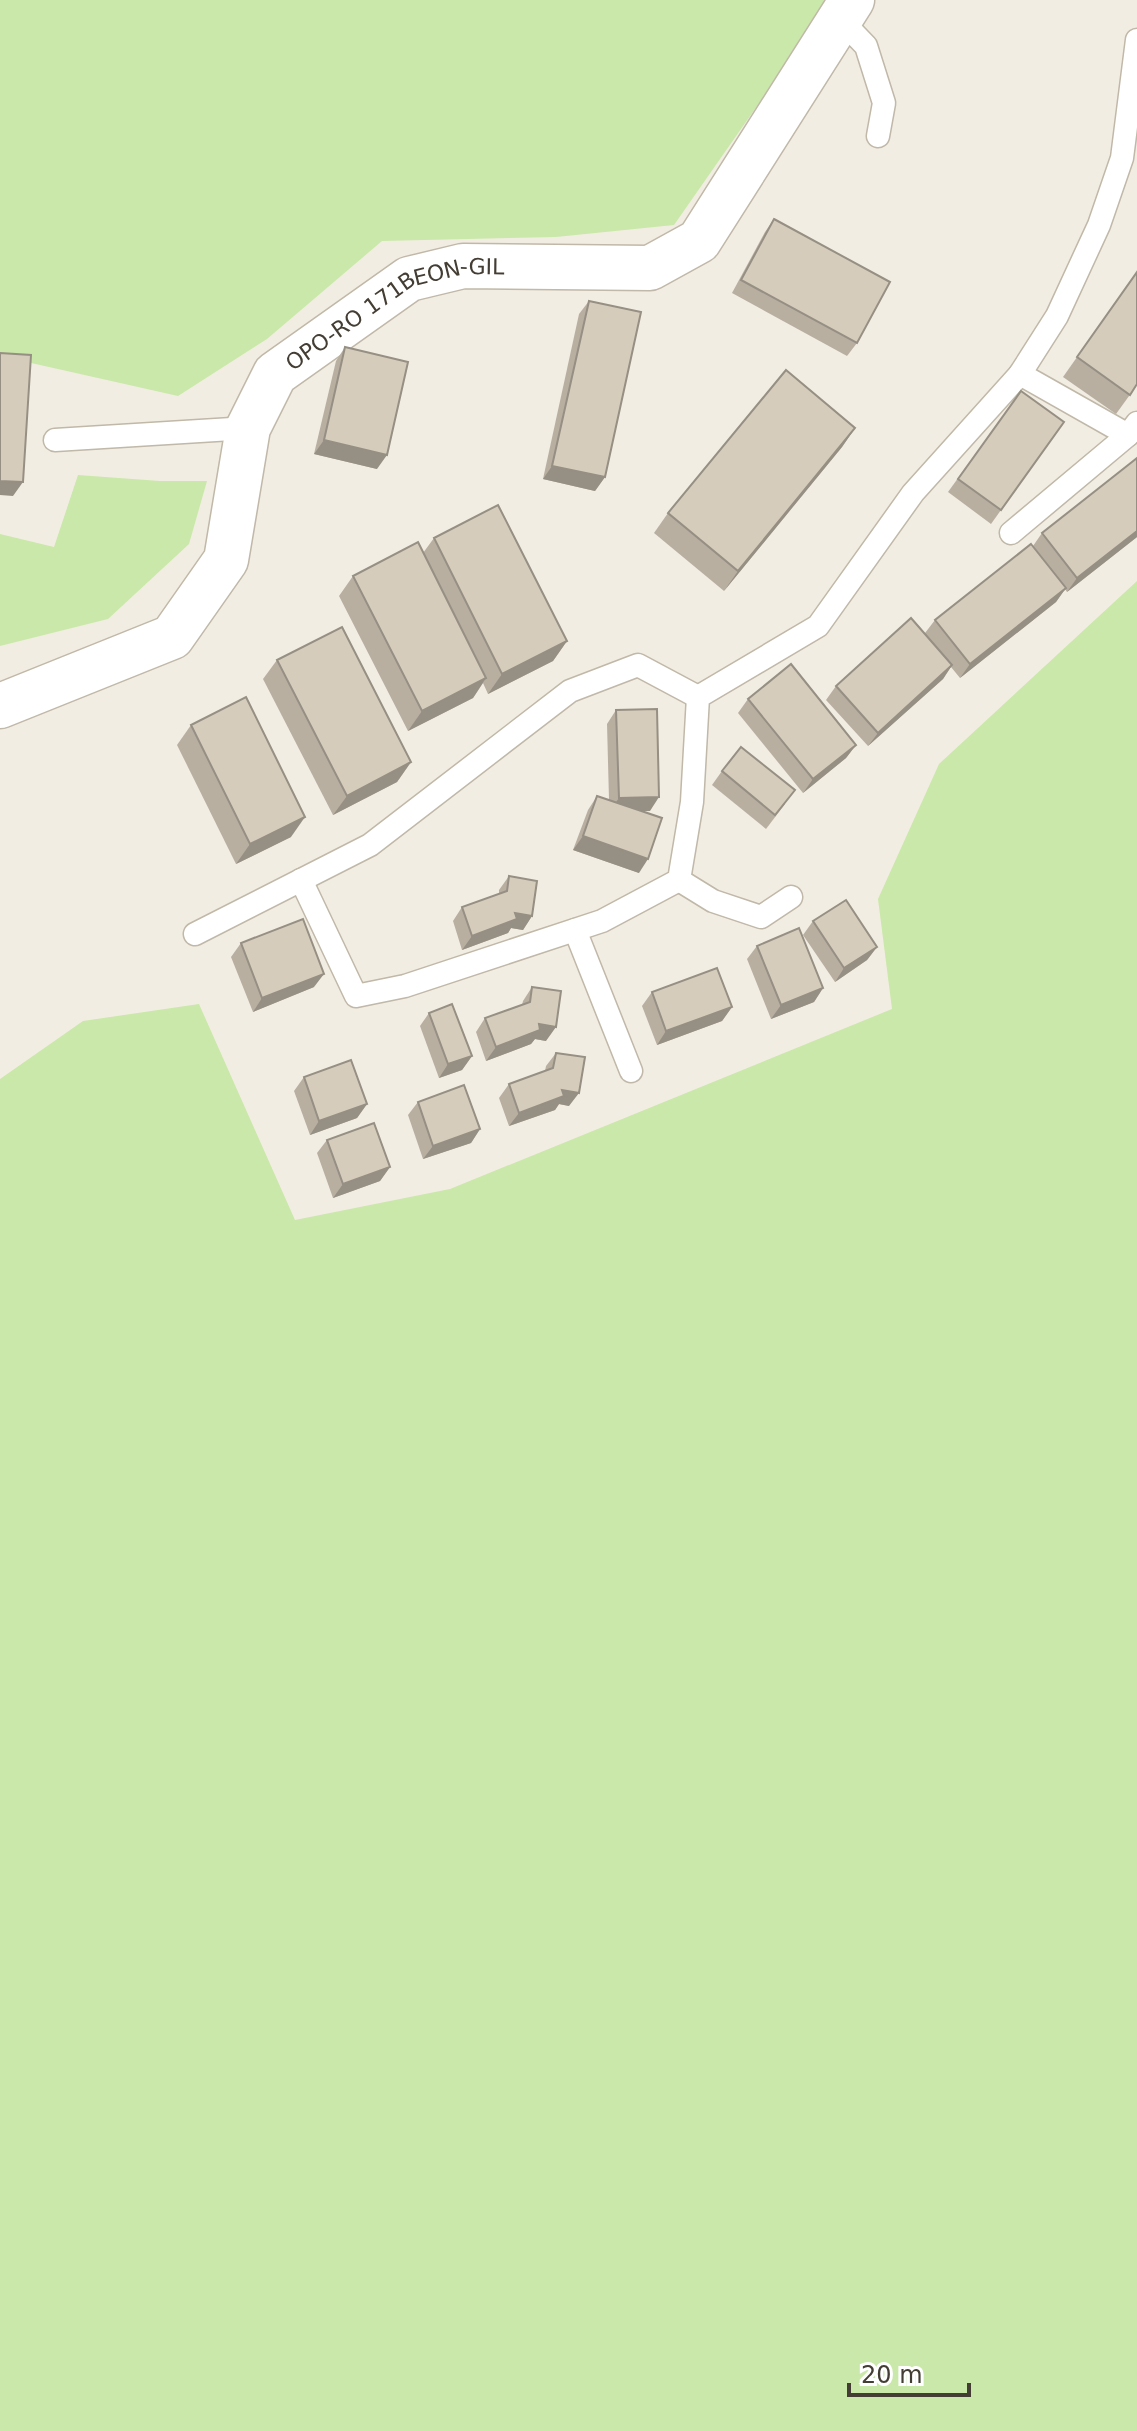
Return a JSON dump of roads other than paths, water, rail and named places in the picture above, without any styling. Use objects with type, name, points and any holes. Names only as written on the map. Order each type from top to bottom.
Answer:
[{"type":"street","name":"OPO-RO 171BEON-GIL","points":[[0,706],[172,637],[226,560],[248,428],[275,374],[409,279],[463,266],[650,268],[699,241],[846,10]]},
{"type":"lane","points":[[846,10],[866,46],[884,103],[878,136]]},
{"type":"lane","points":[[698,697],[818,626],[913,493],[1020,374],[1057,316],[1099,225],[1122,158],[1137,40]]},
{"type":"lane","points":[[1011,533],[1132,429],[1020,374]]},
{"type":"lane","points":[[55,440],[248,428]]},
{"type":"lane","points":[[195,934],[370,845],[570,691],[638,665],[698,697]]},
{"type":"lane","points":[[679,880],[692,802],[698,697]]},
{"type":"lane","points":[[301,880],[356,996],[405,986],[602,921],[679,880]]},
{"type":"lane","points":[[679,880],[713,901],[761,917],[791,897]]},
{"type":"lane","points":[[575,930],[631,1071]]}]
